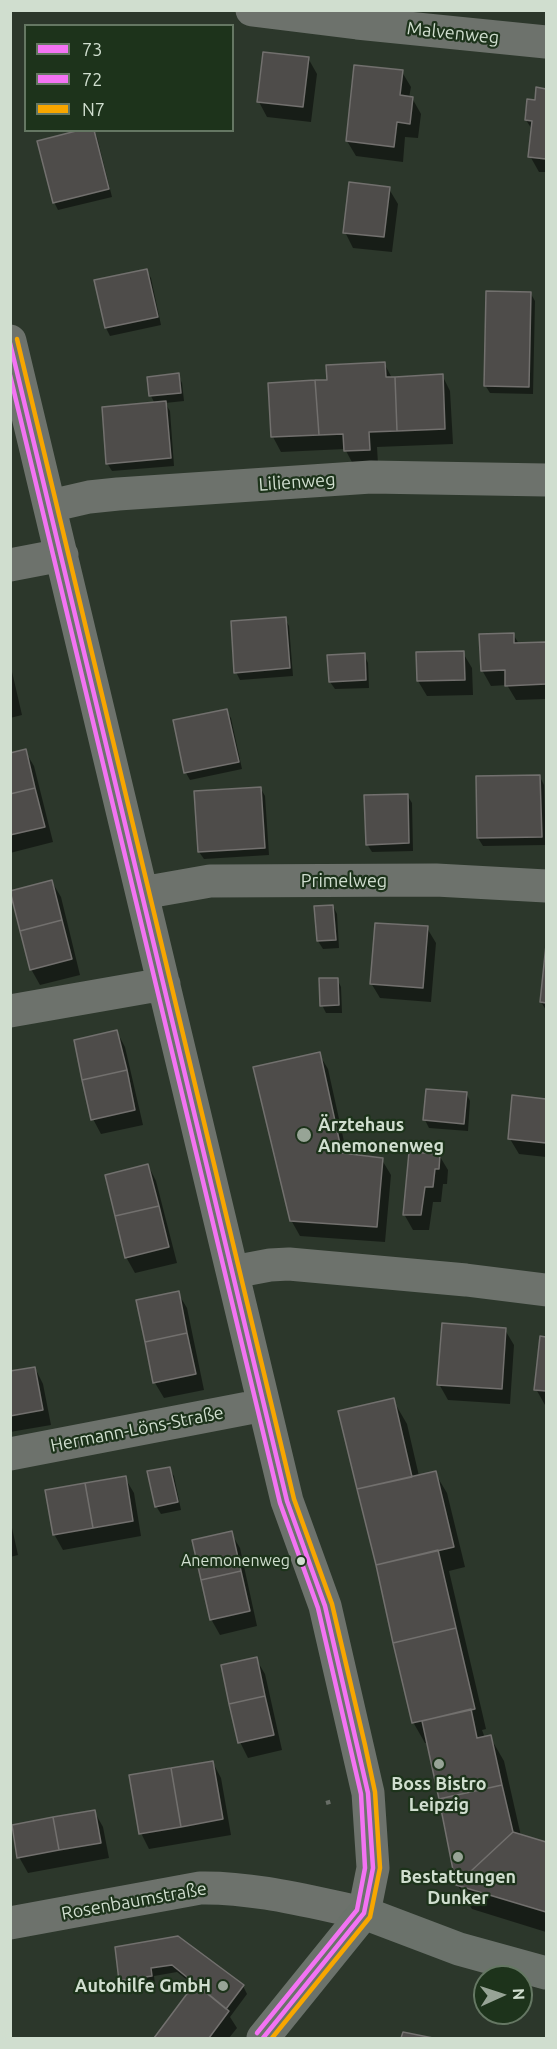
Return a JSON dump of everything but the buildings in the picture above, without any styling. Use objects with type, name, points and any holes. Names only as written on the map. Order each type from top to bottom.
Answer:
[{"type":"main road","points":[[263,2038],[364,1913],[459,1949],[546,1973]]},
{"type":"street","name":"Malvenweg","points":[[252,10],[546,42]]},
{"type":"street","points":[[10,341],[287,1501],[325,1606],[368,1793],[373,1868],[364,1913]]},
{"type":"street","name":"Lilienweg","points":[[50,506],[89,497],[118,494],[371,477],[546,480]]},
{"type":"street","points":[[10,565],[62,555]]},
{"type":"street","name":"Primelweg","points":[[142,893],[210,881],[436,880],[546,886]]},
{"type":"street","points":[[10,1011],[164,984]]},
{"type":"street","points":[[233,1272],[289,1264],[466,1280],[546,1290]]},
{"type":"street","name":"Hermann-Löns-Straße","points":[[10,1454],[264,1405]]},
{"type":"street","name":"Rosenbaumstraße","points":[[10,1923],[200,1888],[280,1896],[364,1913]]},
{"type":"path","points":[[390,1788],[420,1781]]},
{"type":"path","points":[[326,1803],[333,1801]]},
{"type":"transit line","name":"N7","points":[[17,339],[294,1499],[332,1604],[375,1792],[380,1868],[370,1917],[272,2038]]},
{"type":"transit line","name":"73","points":[[10,343],[287,1501],[325,1606],[368,1793],[373,1868],[364,1913],[263,2038]]},
{"type":"transit line","name":"72","points":[[10,375],[280,1503],[318,1608],[361,1794],[365,1868],[357,1910],[257,2033]]},
{"type":"place","name":"Ärztehaus Anemonenweg","points":[[304,1135]]},
{"type":"place","name":"Anemonenweg","points":[[301,1561]]},
{"type":"place","name":"Boss Bistro Leipzig","points":[[439,1764]]},
{"type":"place","name":"Bestattungen Dunker","points":[[458,1857]]},
{"type":"place","name":"Autohilfe GmbH","points":[[223,1986]]}]
